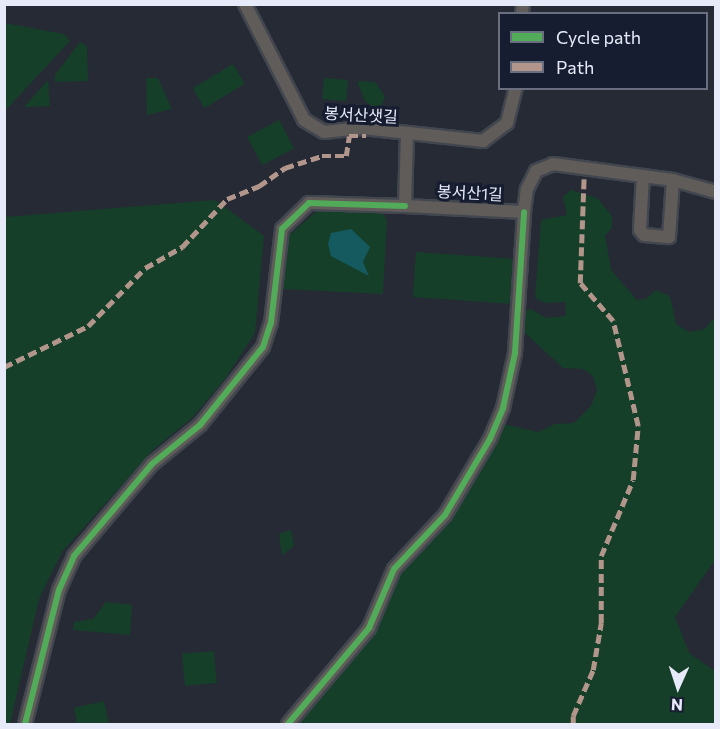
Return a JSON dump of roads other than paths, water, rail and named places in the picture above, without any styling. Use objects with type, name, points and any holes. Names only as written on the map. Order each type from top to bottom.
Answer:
[{"type":"street","name":"봉서산샛길","points":[[245,4],[304,120],[313,128],[324,132],[362,128],[483,141],[507,123],[515,90]]},
{"type":"street","points":[[405,206],[407,134]]},
{"type":"street","name":"봉서산1길","points":[[25,724],[59,590],[74,556],[152,464],[200,425],[263,347],[271,323],[282,229],[309,202],[524,212],[527,189],[536,171],[554,164],[673,180],[716,192]]},
{"type":"street","points":[[643,176],[640,230],[644,235],[669,237],[673,180]]},
{"type":"street","points":[[288,724],[369,628],[394,570],[445,515],[490,439],[503,408],[515,353],[524,212]]},
{"type":"water","points":[[351,229],[370,247],[363,262],[369,276],[331,256],[328,244],[331,233]]}]
